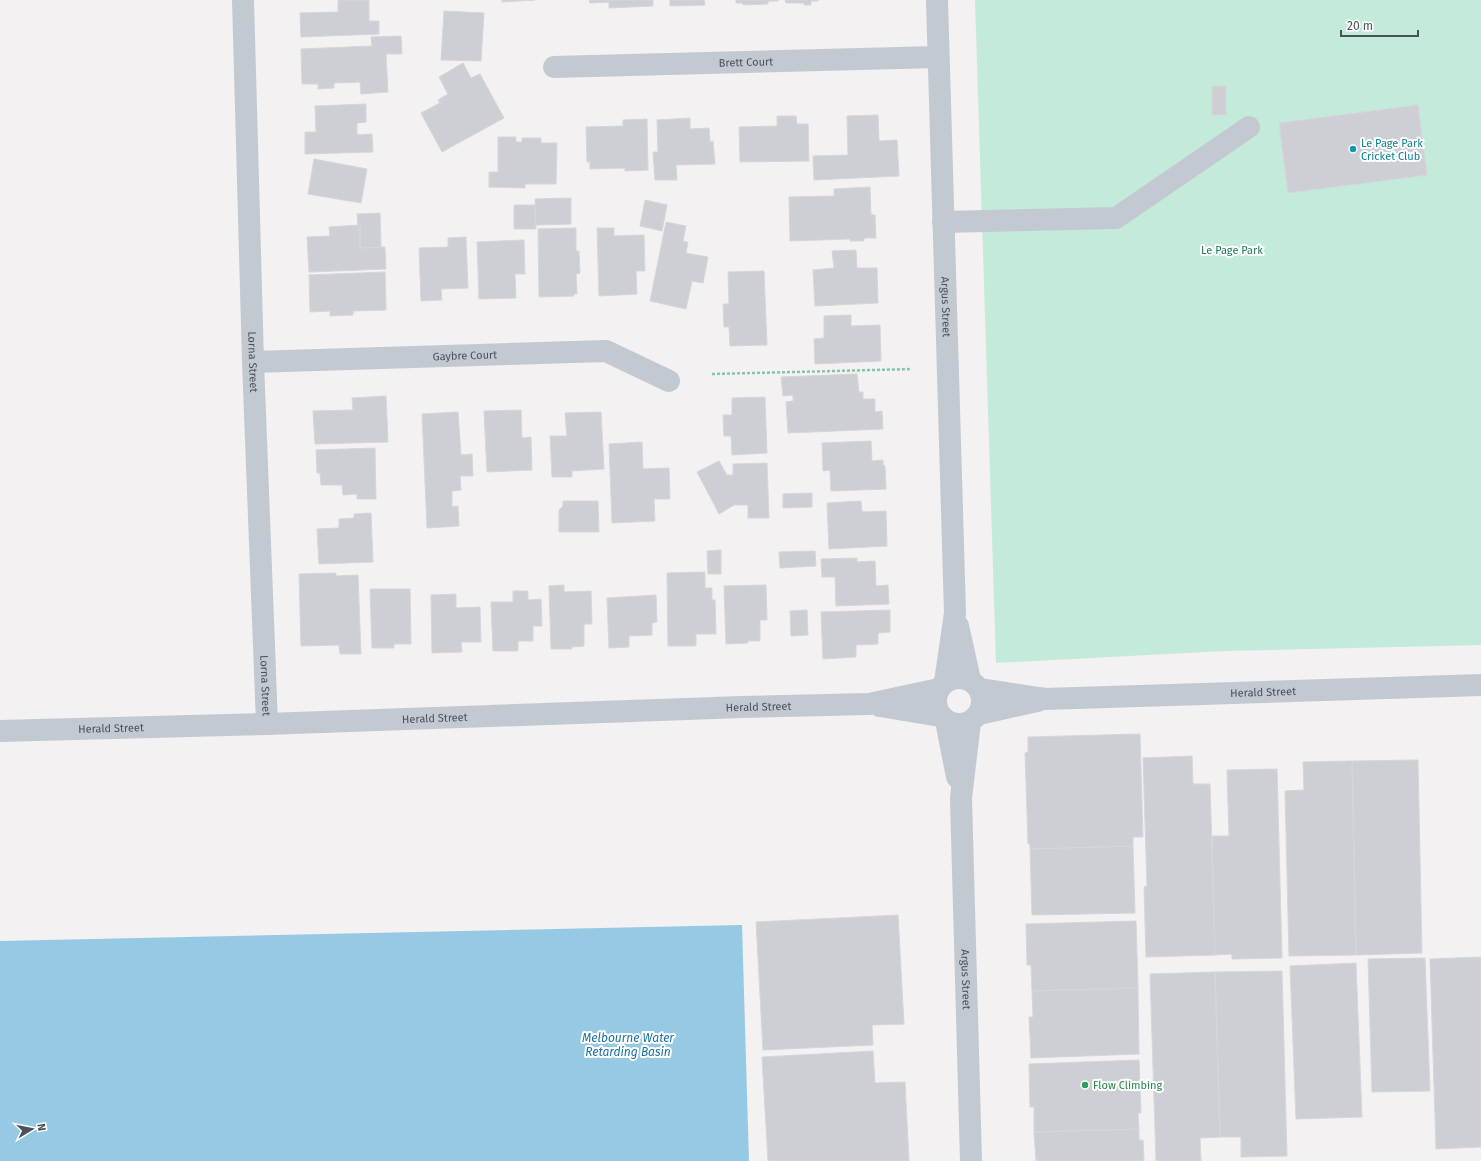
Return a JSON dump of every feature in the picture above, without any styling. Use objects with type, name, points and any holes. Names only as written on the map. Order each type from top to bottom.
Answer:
[{"type":"street","name":"Lorna Street","points":[[243,0],[253,362],[267,724]]},
{"type":"street","name":"Argus Street","points":[[937,0],[955,613],[942,686]]},
{"type":"street","name":"Brett Court","points":[[554,66],[938,57]]},
{"type":"street","points":[[943,222],[1116,218],[1249,127]]},
{"type":"street","name":"Gaybre Court","points":[[253,362],[606,351],[669,381]]},
{"type":"street","name":"Argus Street","points":[[955,613],[974,685]]},
{"type":"street","points":[[957,678],[964,678],[974,685],[982,695],[982,702],[974,718],[958,725],[943,718],[935,703],[942,686],[951,679],[957,678]]},
{"type":"street","name":"Herald Street","points":[[974,685],[1046,699],[1481,685]]},
{"type":"street","name":"Herald Street","points":[[869,704],[942,686]]},
{"type":"street","name":"Herald Street","points":[[974,718],[1046,699]]},
{"type":"street","name":"Herald Street","points":[[0,731],[267,724],[742,707],[869,704],[943,718]]},
{"type":"street","name":"Argus Street","points":[[943,718],[961,798]]},
{"type":"street","name":"Argus Street","points":[[971,1161],[961,798],[974,718]]},
{"type":"path","points":[[712,374],[912,369]]},
{"type":"green space","name":"Le Page Park","points":[[975,0],[1481,0],[1481,645],[1224,651],[996,663]]},
{"type":"water","name":"Melbourne Water Retarding Basin","points":[[742,925],[749,1161],[0,1161],[0,941]]},
{"type":"building","points":[[338,0],[369,0],[369,21],[379,21],[379,34],[301,37],[300,13],[338,12]]},
{"type":"building","points":[[502,0],[535,0],[502,2]]},
{"type":"building","points":[[589,0],[653,0],[653,6],[609,8],[609,2],[590,3]]},
{"type":"building","points":[[670,0],[704,0],[705,5],[670,6]]},
{"type":"building","points":[[736,0],[778,1],[768,1],[768,4],[743,5],[743,3],[736,3]]},
{"type":"building","points":[[785,0],[818,1],[811,1],[811,5],[804,5],[804,3],[786,3]]},
{"type":"building","points":[[444,11],[484,13],[481,61],[441,60]]},
{"type":"building","points":[[401,36],[402,54],[386,54],[388,92],[361,94],[360,82],[334,83],[334,88],[318,89],[318,84],[302,84],[301,49],[372,46],[371,37]]},
{"type":"building","points":[[463,63],[471,78],[480,74],[504,118],[442,152],[421,113],[440,103],[438,100],[448,94],[439,77]]},
{"type":"building","points":[[1212,86],[1226,86],[1226,115],[1212,115]]},
{"type":"building","points":[[366,104],[366,122],[357,123],[357,135],[372,134],[373,152],[305,154],[305,132],[316,132],[315,106]]},
{"type":"building","name":"Le Page Park Cricket Club","points":[[1418,105],[1427,175],[1288,193],[1279,123]]},
{"type":"building","points":[[878,115],[879,141],[897,140],[899,176],[814,180],[813,156],[848,155],[847,116]]},
{"type":"building","points":[[777,116],[796,116],[797,124],[808,124],[809,161],[740,162],[739,127],[777,126]]},
{"type":"building","points":[[690,118],[690,129],[709,128],[710,142],[713,141],[715,164],[676,165],[677,180],[655,180],[653,152],[658,152],[657,120]]},
{"type":"building","points":[[647,119],[648,170],[625,171],[625,168],[590,169],[590,162],[587,162],[586,127],[623,126],[623,120]]},
{"type":"building","points":[[498,137],[516,137],[516,142],[522,142],[522,138],[541,138],[541,143],[557,143],[556,184],[525,184],[525,188],[489,187],[489,172],[498,172]]},
{"type":"building","points":[[314,159],[367,169],[361,203],[308,194]]},
{"type":"building","points":[[870,187],[871,215],[875,215],[876,238],[864,238],[864,241],[850,241],[850,239],[790,241],[789,197],[834,196],[834,189]]},
{"type":"building","points":[[571,198],[571,224],[536,225],[535,199]]},
{"type":"building","points":[[645,200],[667,205],[662,231],[640,226]]},
{"type":"building","points":[[514,205],[535,205],[536,229],[514,229]]},
{"type":"building","points":[[380,213],[381,247],[360,248],[360,225],[358,225],[357,214]]},
{"type":"building","points":[[666,222],[686,226],[683,241],[688,242],[686,253],[708,257],[703,283],[692,281],[686,309],[650,301]]},
{"type":"building","points":[[360,225],[360,248],[385,247],[386,269],[309,272],[307,237],[330,236],[329,227]]},
{"type":"building","points":[[576,228],[576,251],[579,251],[580,273],[576,274],[577,294],[574,294],[574,296],[539,297],[538,229]]},
{"type":"building","points":[[597,228],[614,228],[614,236],[644,235],[645,271],[636,271],[637,294],[599,296]]},
{"type":"building","points":[[466,237],[468,288],[441,289],[442,300],[421,301],[419,248],[448,247],[448,238]]},
{"type":"building","points":[[524,240],[525,274],[515,274],[516,298],[479,299],[477,242]]},
{"type":"building","points":[[856,250],[857,268],[877,268],[878,303],[815,306],[813,270],[834,268],[832,251]]},
{"type":"building","points":[[764,271],[767,345],[730,346],[729,327],[724,327],[723,304],[729,304],[728,272]]},
{"type":"building","points":[[385,272],[386,310],[353,311],[353,315],[330,316],[330,311],[310,312],[309,275]]},
{"type":"building","points":[[851,315],[851,326],[880,325],[881,361],[815,364],[814,339],[824,338],[824,316]]},
{"type":"building","points":[[857,374],[859,392],[863,392],[863,399],[875,399],[875,412],[882,411],[883,429],[788,433],[786,402],[793,401],[793,395],[783,396],[781,377]]},
{"type":"building","points":[[386,396],[388,442],[315,444],[313,411],[353,410],[352,398]]},
{"type":"building","points":[[765,397],[767,453],[732,455],[731,436],[724,436],[723,415],[732,415],[732,398]]},
{"type":"building","points":[[521,410],[522,438],[531,437],[532,470],[487,472],[484,411]]},
{"type":"building","points":[[458,412],[461,455],[472,454],[473,476],[460,476],[461,490],[452,491],[452,507],[458,506],[459,526],[427,528],[422,414]]},
{"type":"building","points":[[601,412],[604,469],[572,471],[572,477],[552,477],[550,436],[567,436],[565,413]]},
{"type":"building","points":[[871,441],[872,461],[883,460],[883,465],[885,466],[886,489],[831,491],[830,470],[823,471],[822,443]]},
{"type":"building","points":[[642,442],[643,469],[669,468],[670,499],[654,499],[655,521],[612,523],[609,444]]},
{"type":"building","points":[[375,448],[376,499],[357,499],[357,494],[343,495],[342,485],[321,485],[320,473],[317,473],[316,450]]},
{"type":"building","points":[[719,461],[727,475],[733,475],[733,464],[767,463],[769,518],[748,518],[748,505],[734,505],[719,514],[697,472]]},
{"type":"building","points":[[812,493],[812,507],[783,508],[783,494]]},
{"type":"building","points":[[563,501],[598,501],[599,532],[559,532],[559,510],[563,506]]},
{"type":"building","points":[[861,501],[862,512],[886,511],[887,546],[829,549],[827,503]]},
{"type":"building","points":[[371,513],[373,562],[319,564],[317,529],[339,528],[339,519],[354,518],[354,514]]},
{"type":"building","points":[[721,550],[721,574],[708,574],[707,551]]},
{"type":"building","points":[[815,551],[816,566],[780,568],[779,552]]},
{"type":"building","points":[[857,558],[857,562],[875,561],[876,586],[888,585],[889,604],[836,606],[835,577],[822,577],[821,559]]},
{"type":"building","points":[[705,572],[705,588],[712,588],[712,600],[715,600],[716,634],[696,634],[696,646],[668,646],[667,573]]},
{"type":"building","points":[[336,573],[336,576],[358,575],[361,654],[340,654],[339,645],[301,646],[299,574]]},
{"type":"building","points":[[564,585],[564,592],[591,591],[592,624],[584,624],[584,646],[572,647],[572,649],[551,649],[549,586]]},
{"type":"building","points":[[766,585],[767,620],[760,620],[760,641],[726,644],[724,586]]},
{"type":"building","points":[[370,589],[410,589],[411,644],[394,644],[394,648],[372,648]]},
{"type":"building","points":[[513,591],[528,591],[528,600],[541,599],[542,626],[533,626],[533,641],[518,641],[518,651],[493,651],[491,602],[513,602]]},
{"type":"building","points":[[456,594],[456,608],[480,607],[481,642],[461,642],[462,652],[432,653],[431,595]]},
{"type":"building","points":[[656,595],[657,622],[652,623],[652,635],[629,636],[629,647],[609,648],[607,598]]},
{"type":"building","points":[[807,610],[808,635],[791,636],[790,611]]},
{"type":"building","points":[[890,610],[890,632],[878,633],[878,644],[856,645],[856,657],[823,659],[821,612]]},
{"type":"building","points":[[1140,734],[1143,837],[1133,837],[1133,846],[1030,849],[1030,844],[1028,844],[1025,753],[1028,752],[1028,737]]},
{"type":"building","points":[[1192,756],[1193,784],[1210,784],[1215,955],[1146,957],[1144,887],[1147,886],[1143,758]]},
{"type":"building","points":[[1418,760],[1422,953],[1356,955],[1352,761]]},
{"type":"building","points":[[1352,761],[1356,955],[1289,956],[1285,791],[1304,790],[1303,762]]},
{"type":"building","points":[[1277,769],[1282,958],[1232,959],[1232,954],[1215,955],[1212,836],[1229,836],[1227,770]]},
{"type":"building","points":[[1133,846],[1135,913],[1032,915],[1030,849]]},
{"type":"building","points":[[898,915],[904,1024],[872,1025],[873,1045],[763,1050],[756,922]]},
{"type":"building","points":[[1136,921],[1138,988],[1032,991],[1031,965],[1027,965],[1026,924]]},
{"type":"building","points":[[1481,957],[1481,1147],[1436,1149],[1430,959]]},
{"type":"building","points":[[1425,958],[1430,1091],[1372,1092],[1368,959]]},
{"type":"building","points":[[1356,963],[1362,1117],[1296,1119],[1290,966]]},
{"type":"building","points":[[1282,971],[1287,1156],[1241,1157],[1241,1137],[1220,1137],[1215,972]]},
{"type":"building","points":[[1215,972],[1220,1137],[1200,1138],[1201,1161],[1156,1161],[1150,974]]},
{"type":"building","points":[[1138,988],[1139,1054],[1031,1058],[1029,1017],[1033,1017],[1032,991]]},
{"type":"building","points":[[873,1051],[875,1083],[905,1082],[909,1161],[768,1161],[762,1057]]},
{"type":"building","name":"Flow Climbing","points":[[1139,1060],[1141,1113],[1138,1113],[1139,1129],[1034,1132],[1034,1107],[1030,1107],[1029,1064]]},
{"type":"building","points":[[1139,1129],[1139,1140],[1143,1140],[1144,1161],[1036,1161],[1034,1132]]},
{"type":"place","name":"Le Page Park Cricket Club","points":[[1353,149]]},
{"type":"place","name":"Flow Climbing","points":[[1085,1085]]}]
